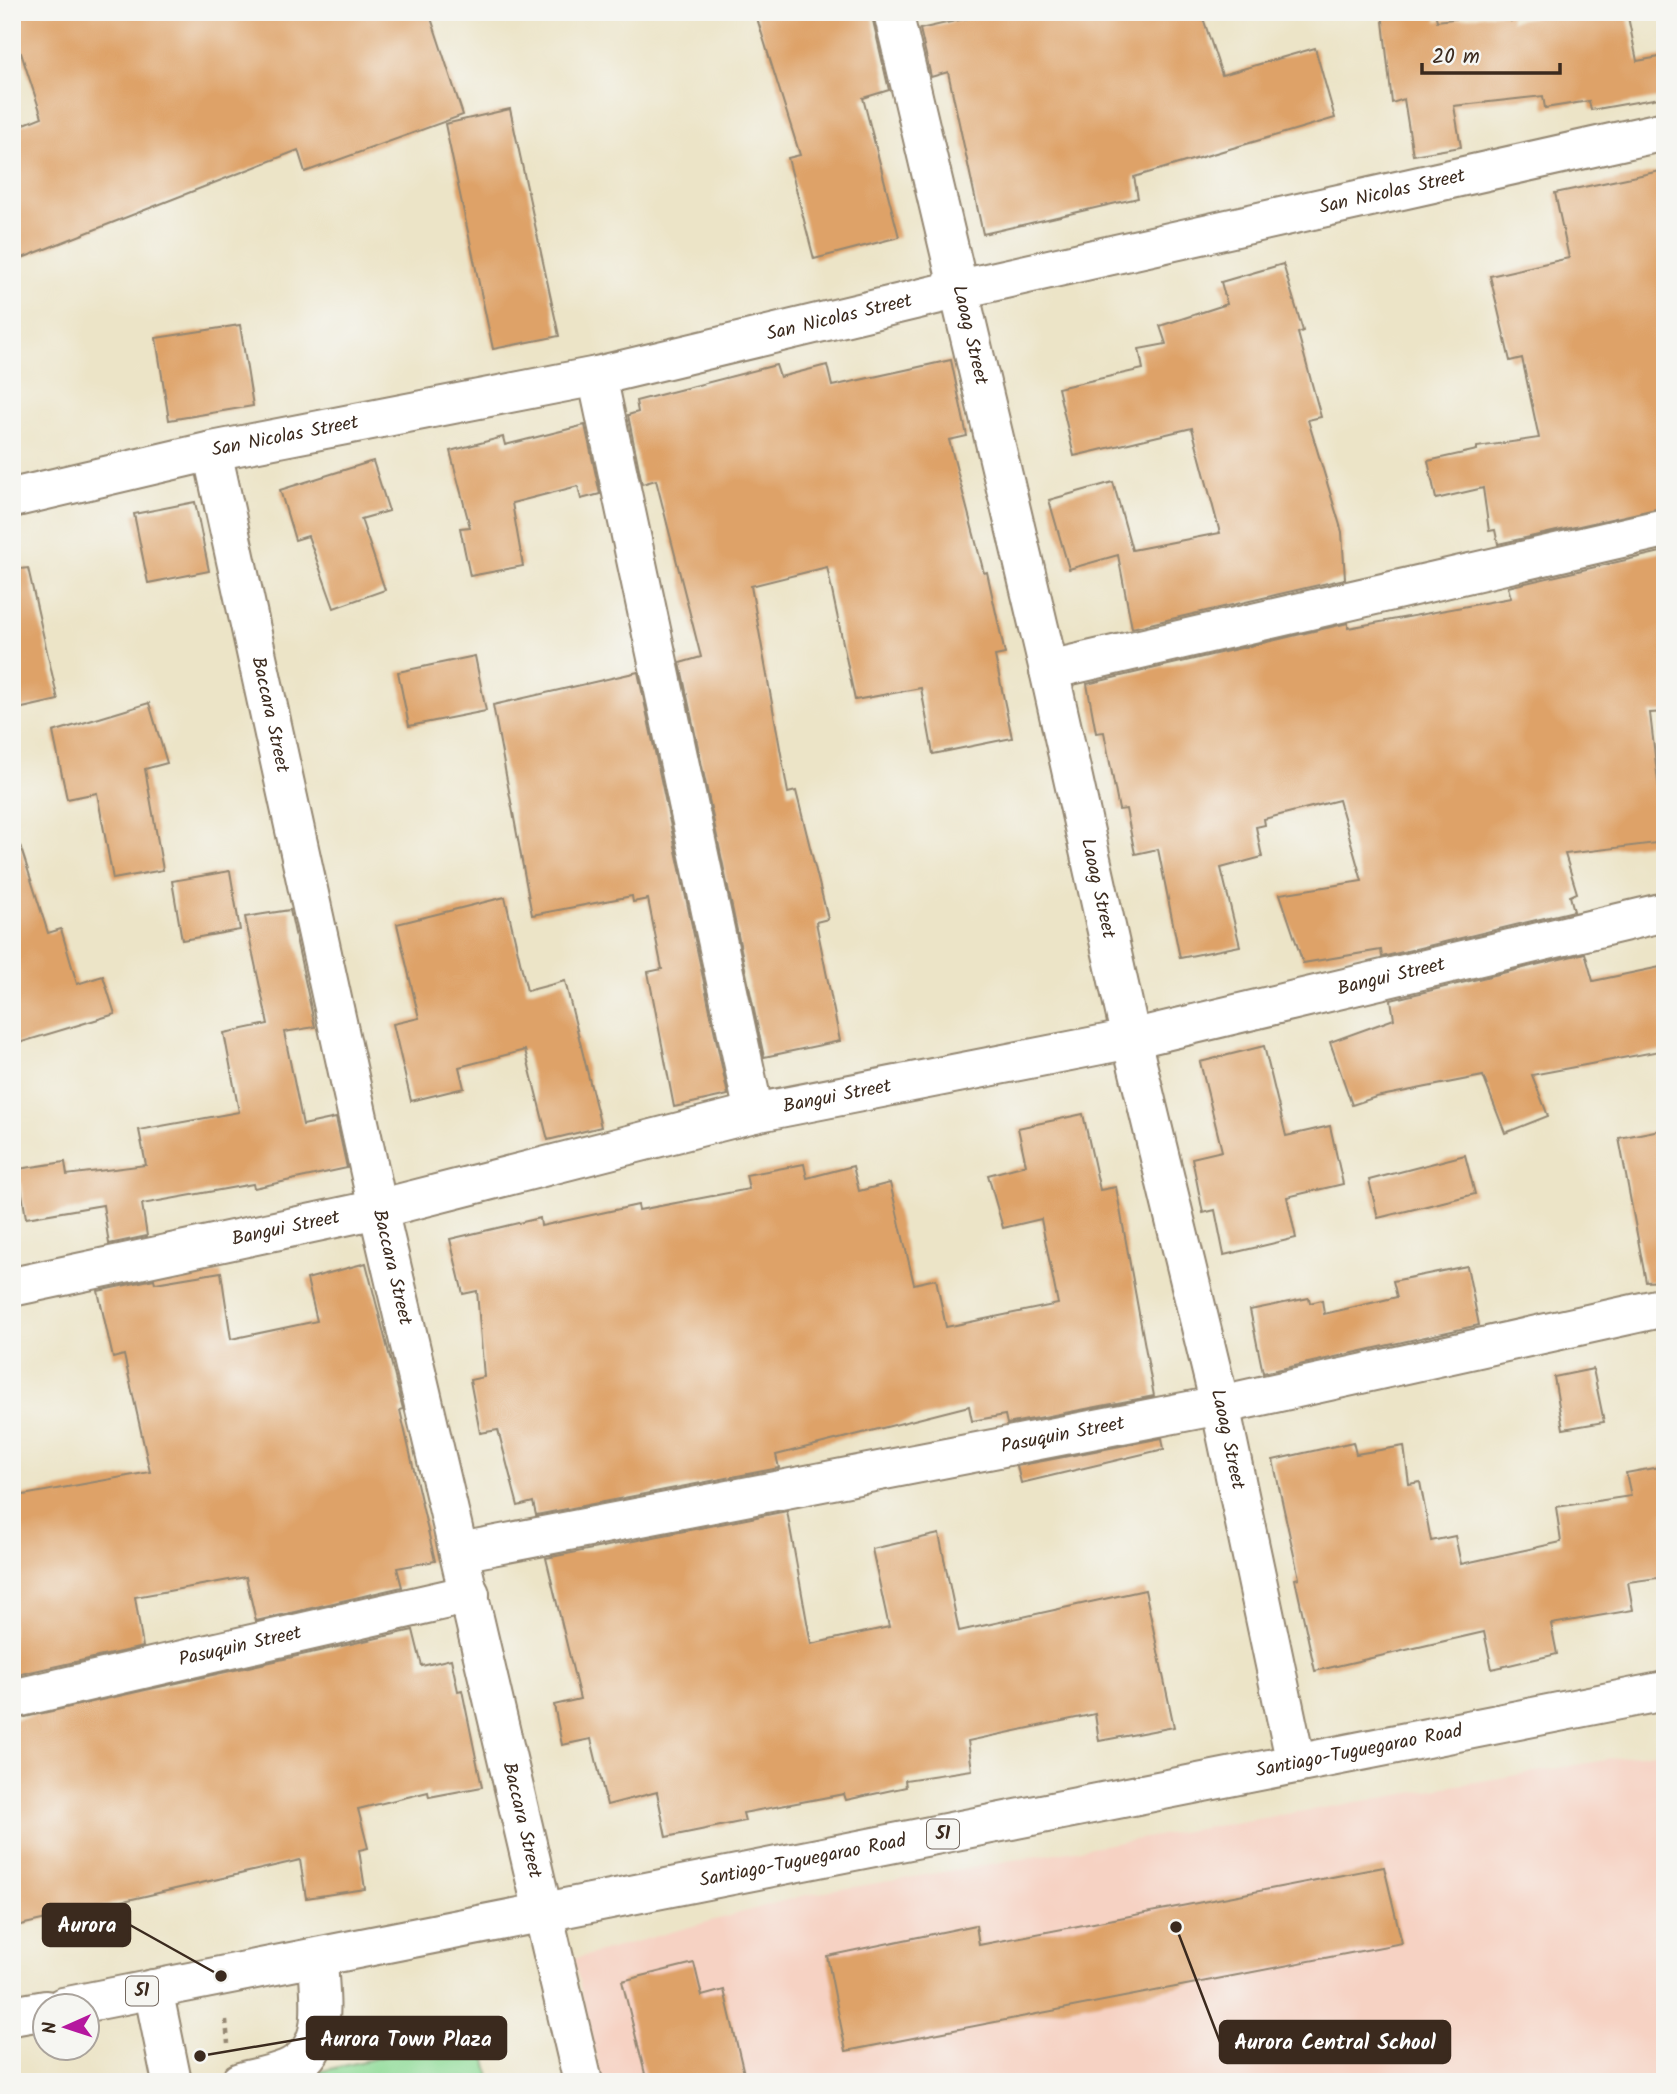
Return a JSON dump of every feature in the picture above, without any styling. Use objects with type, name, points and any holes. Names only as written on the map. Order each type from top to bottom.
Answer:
[{"type":"main road","name":"Laoag Street","points":[[893,12],[1049,670],[1131,1039],[1220,1405],[1296,1764]]},
{"type":"main road","name":"San Nicolas Street","points":[[12,498],[212,451],[597,376],[960,289],[1665,131]]},
{"type":"main road","points":[[597,376],[754,1113]]},
{"type":"main road","name":"Baccara Street","points":[[212,451],[378,1209],[583,2082]]},
{"type":"main road","points":[[1049,670],[1665,528]]},
{"type":"main road","name":"Bangui Street","points":[[12,1287],[378,1209],[754,1113],[1131,1039],[1665,912]]},
{"type":"main road","name":"Pasuquin Street","points":[[460,1552],[1220,1405],[1665,1307]]},
{"type":"main road","name":"Pasuquin Street","points":[[12,1699],[470,1594]]},
{"type":"main road","name":"Santiago-Tuguegarao Road","points":[[102,1999],[1665,1692]]},
{"type":"main road","points":[[235,2069],[289,2068],[313,2050],[320,2028],[318,1958]]},
{"type":"main road","points":[[153,1989],[172,2082]]},
{"type":"main road","points":[[12,2016],[32,2012]]},
{"type":"path","points":[[221,1976],[235,2069]]},
{"type":"shaded area","points":[[1665,1750],[1665,2082],[602,2082],[574,1959],[801,1896]]},
{"type":"green space","points":[[480,2033],[491,2082],[281,2081]]},
{"type":"building","points":[[12,12],[429,12],[463,115],[305,172],[298,150],[12,262],[12,129],[42,117],[21,53],[12,56]]},
{"type":"building","points":[[755,12],[871,12],[889,90],[863,98],[899,237],[814,259],[788,158],[800,155]]},
{"type":"building","points":[[995,12],[1201,12],[1222,75],[1315,48],[1335,118],[1134,177],[1138,198],[983,234],[948,72],[931,77],[920,29]]},
{"type":"building","points":[[1382,12],[1435,12],[1437,21],[1510,12],[1511,21],[1559,12],[1627,12],[1637,61],[1665,56],[1665,97],[1591,110],[1589,101],[1545,108],[1543,96],[1454,106],[1461,147],[1413,155],[1404,99],[1392,103]]},
{"type":"building","points":[[510,109],[559,336],[493,349],[445,124]]},
{"type":"building","points":[[1665,170],[1665,507],[1498,544],[1495,530],[1489,531],[1483,488],[1436,499],[1428,461],[1477,450],[1477,447],[1539,438],[1522,358],[1510,361],[1490,276],[1569,258],[1555,193]]},
{"type":"building","points":[[1283,264],[1303,331],[1298,333],[1321,417],[1308,420],[1342,532],[1345,579],[1132,628],[1118,555],[1069,569],[1049,500],[1113,482],[1132,550],[1220,533],[1192,428],[1074,456],[1058,388],[1143,369],[1139,349],[1166,344],[1160,326],[1227,304],[1221,282]]},
{"type":"building","points":[[240,325],[253,406],[169,420],[156,338]]},
{"type":"building","points":[[951,360],[967,436],[949,440],[984,573],[987,572],[1005,654],[995,656],[1012,738],[933,754],[921,688],[855,700],[827,567],[751,586],[788,793],[796,791],[828,919],[816,922],[840,1041],[764,1057],[680,663],[701,657],[656,480],[642,484],[628,415],[638,412],[636,401],[776,365],[780,377],[827,365],[832,386]]},
{"type":"building","points":[[585,425],[600,494],[581,499],[578,486],[512,503],[523,566],[470,576],[460,528],[470,527],[450,451],[503,437],[505,445]]},
{"type":"building","points":[[373,461],[389,511],[361,519],[385,590],[334,608],[308,536],[295,540],[280,490]]},
{"type":"building","points":[[195,502],[209,571],[148,583],[134,514]]},
{"type":"building","points":[[1665,551],[1665,712],[1650,713],[1665,842],[1565,854],[1577,893],[1570,896],[1574,911],[1382,957],[1381,950],[1303,963],[1280,894],[1362,881],[1339,800],[1264,819],[1265,825],[1256,827],[1262,857],[1221,868],[1240,946],[1180,958],[1158,849],[1135,854],[1126,809],[1119,810],[1104,732],[1096,733],[1087,684],[1348,623],[1348,628],[1511,598],[1508,587]]},
{"type":"building","points":[[28,568],[58,700],[18,709],[12,686],[12,570]]},
{"type":"building","points":[[475,656],[486,711],[409,726],[398,672]]},
{"type":"building","points":[[638,672],[728,1095],[674,1107],[648,972],[662,969],[648,899],[633,902],[632,896],[532,915],[493,705]]},
{"type":"building","points":[[149,703],[167,763],[145,769],[163,870],[113,879],[97,793],[67,799],[53,732]]},
{"type":"building","points":[[20,845],[48,933],[61,929],[77,984],[103,976],[115,1014],[12,1045],[12,846]]},
{"type":"building","points":[[230,871],[240,930],[182,940],[172,881]]},
{"type":"building","points":[[505,897],[527,991],[565,981],[601,1127],[548,1140],[525,1050],[459,1067],[464,1088],[411,1101],[393,1024],[419,1018],[397,924]]},
{"type":"building","points":[[290,910],[315,1027],[284,1032],[303,1125],[336,1118],[347,1168],[254,1188],[253,1184],[142,1204],[147,1236],[109,1244],[103,1205],[26,1218],[18,1169],[65,1162],[67,1175],[146,1165],[139,1130],[239,1112],[224,1033],[268,1024],[245,917]]},
{"type":"building","points":[[1585,953],[1593,981],[1665,966],[1665,1050],[1532,1075],[1548,1116],[1505,1133],[1483,1076],[1376,1097],[1352,1105],[1330,1042],[1394,1019],[1391,1000]]},
{"type":"building","points":[[1264,1046],[1286,1136],[1330,1126],[1343,1184],[1287,1197],[1296,1238],[1224,1255],[1215,1210],[1203,1213],[1192,1158],[1222,1151],[1200,1062]]},
{"type":"building","points":[[1083,1114],[1100,1190],[1116,1187],[1154,1396],[1007,1424],[1005,1415],[972,1421],[969,1406],[776,1455],[779,1468],[536,1515],[533,1502],[518,1506],[498,1430],[480,1433],[470,1380],[484,1377],[477,1291],[463,1294],[450,1239],[540,1218],[541,1226],[638,1205],[639,1210],[749,1189],[746,1175],[804,1164],[807,1178],[853,1166],[859,1191],[890,1183],[914,1284],[936,1279],[946,1327],[1058,1304],[1041,1219],[1003,1228],[988,1175],[1026,1165],[1018,1128]]},
{"type":"building","points":[[1665,1129],[1665,1281],[1646,1282],[1619,1138]]},
{"type":"building","points":[[1465,1155],[1475,1194],[1378,1218],[1369,1180]]},
{"type":"building","points":[[366,1263],[403,1409],[400,1410],[435,1561],[397,1568],[402,1587],[256,1621],[246,1577],[135,1597],[143,1647],[12,1676],[12,1497],[150,1472],[124,1355],[113,1358],[98,1291],[154,1279],[155,1283],[221,1272],[231,1339],[317,1321],[307,1279]]},
{"type":"building","points":[[1467,1266],[1479,1325],[1263,1373],[1250,1310],[1309,1298],[1310,1303],[1322,1300],[1324,1314],[1397,1297],[1393,1281]]},
{"type":"building","points":[[1593,1369],[1604,1422],[1563,1429],[1554,1377]]},
{"type":"building","points":[[1162,1438],[1164,1449],[1021,1483],[1017,1466]]},
{"type":"building","points":[[1353,1442],[1356,1454],[1404,1446],[1409,1484],[1420,1482],[1431,1541],[1455,1536],[1461,1564],[1561,1542],[1556,1507],[1631,1496],[1626,1473],[1665,1466],[1665,1577],[1628,1582],[1633,1610],[1551,1624],[1557,1654],[1492,1669],[1484,1632],[1315,1671],[1295,1579],[1299,1578],[1273,1460]]},
{"type":"building","points":[[787,1511],[811,1644],[889,1627],[872,1549],[939,1534],[959,1631],[1145,1590],[1174,1727],[1099,1741],[1095,1714],[968,1741],[972,1770],[905,1780],[906,1787],[846,1800],[844,1794],[743,1813],[745,1821],[666,1837],[657,1792],[607,1805],[591,1739],[562,1745],[554,1705],[580,1699],[546,1558]]},
{"type":"building","points":[[413,1630],[422,1666],[451,1659],[458,1691],[462,1690],[482,1787],[429,1797],[428,1792],[358,1809],[368,1848],[359,1850],[365,1889],[306,1898],[300,1860],[12,1927],[12,1720]]},
{"type":"building","points":[[1384,1867],[1402,1943],[846,2051],[827,1956],[976,1925],[979,1945]]},
{"type":"building","points":[[694,1963],[702,1996],[724,1990],[746,2082],[647,2082],[622,1981]]},
{"type":"place","name":"Aurora Central School","points":[[1176,1927]]},
{"type":"place","name":"Aurora","points":[[221,1976]]},
{"type":"place","name":"Aurora Town Plaza","points":[[200,2056]]}]
